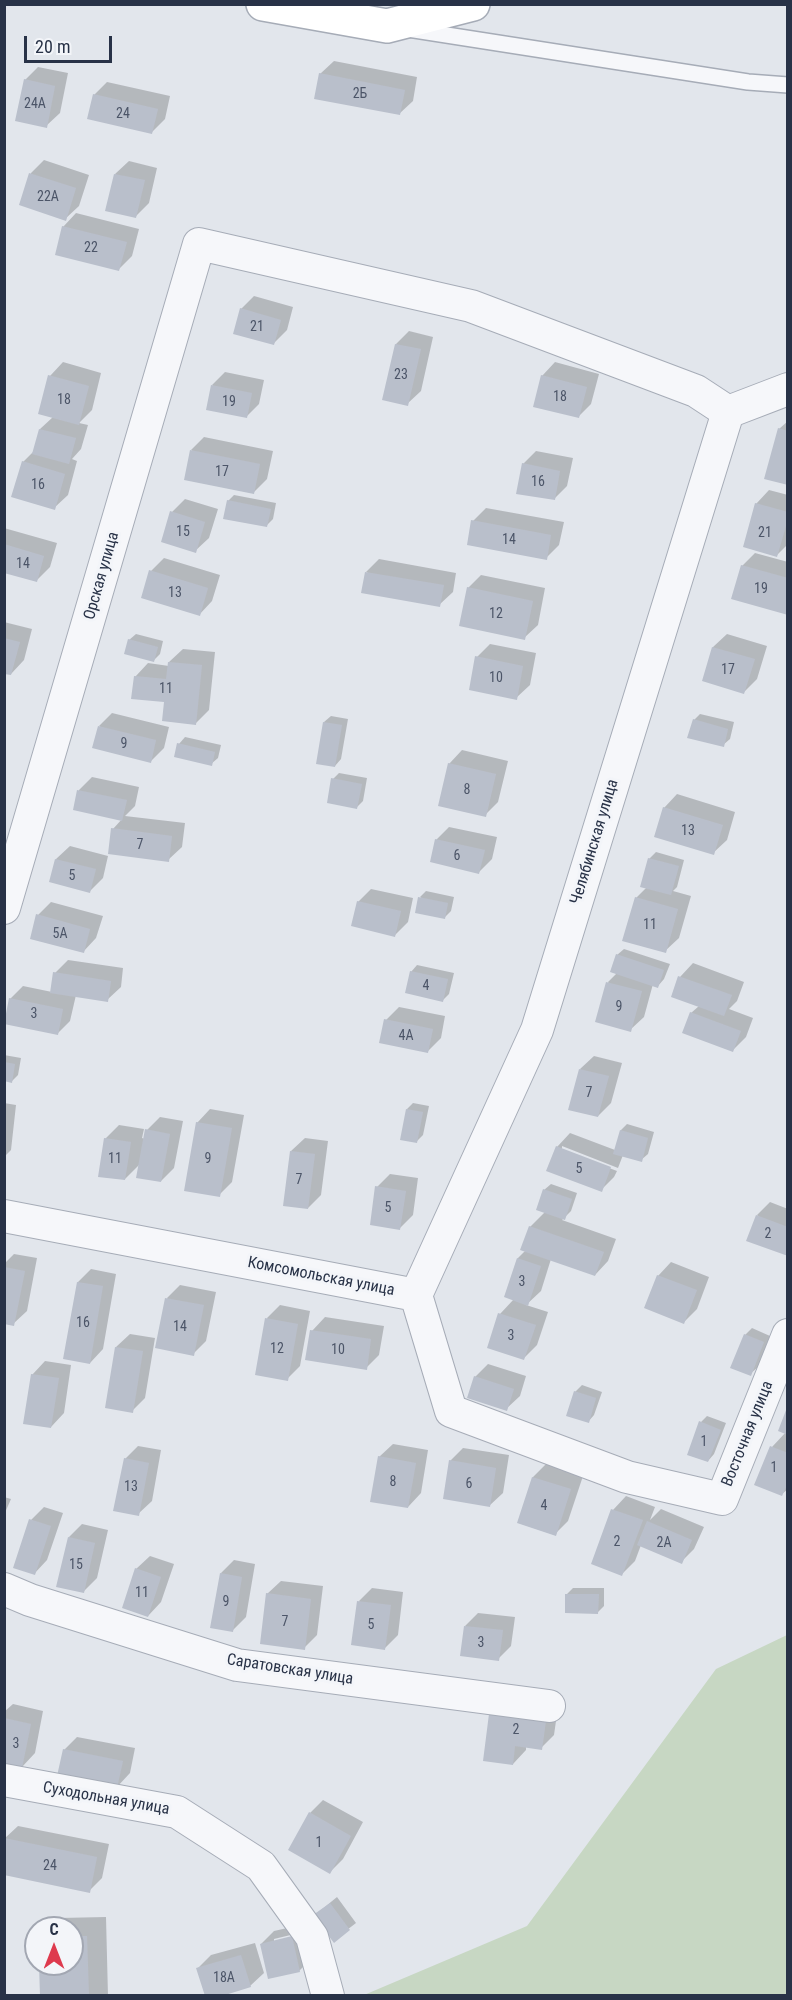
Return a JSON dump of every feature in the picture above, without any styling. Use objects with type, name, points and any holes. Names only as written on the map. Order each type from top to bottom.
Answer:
[{"type":"main road","points":[[262,4],[387,26],[473,4]]},
{"type":"street","name":"Орская улица","points":[[4,908],[199,244],[471,306],[696,390],[728,412]]},
{"type":"street","points":[[728,412],[788,389]]},
{"type":"street","name":"Челябинская улица","points":[[416,1295],[537,1030],[728,412]]},
{"type":"street","name":"Комсомольская улица","points":[[4,1216],[416,1295],[451,1411],[627,1477],[722,1500]]},
{"type":"street","name":"Восточная улица","points":[[722,1500],[788,1335]]},
{"type":"street","name":"Саратовская улица","points":[[4,1589],[30,1600],[237,1665],[549,1706]]},
{"type":"street","name":"Суходольная улица","points":[[4,1780],[177,1812],[261,1866],[312,1937],[328,1995]]},
{"type":"lane","points":[[387,26],[748,82],[788,85]]},
{"type":"green space","points":[[787,1635],[787,1995],[364,1995],[527,1926],[716,1669]]},
{"type":"building","points":[[319,73],[405,90],[400,115],[314,99]]},
{"type":"building","points":[[24,79],[55,86],[47,128],[15,121]]},
{"type":"building","points":[[93,94],[158,109],[152,134],[87,119]]},
{"type":"building","points":[[29,173],[76,188],[66,221],[19,205]]},
{"type":"building","points":[[114,174],[145,180],[136,218],[105,211]]},
{"type":"building","points":[[62,226],[127,242],[119,271],[55,255]]},
{"type":"building","points":[[240,308],[281,320],[274,345],[233,334]]},
{"type":"building","points":[[395,344],[421,349],[408,406],[382,400]]},
{"type":"building","points":[[48,375],[89,386],[79,425],[38,414]]},
{"type":"building","points":[[541,375],[587,387],[579,418],[533,407]]},
{"type":"building","points":[[211,385],[252,393],[247,418],[206,410]]},
{"type":"building","points":[[778,428],[788,431],[788,485],[764,479]]},
{"type":"building","points":[[39,429],[76,438],[69,464],[32,454]]},
{"type":"building","points":[[190,450],[260,464],[254,494],[184,480]]},
{"type":"building","points":[[22,461],[65,474],[55,510],[11,497]]},
{"type":"building","points":[[522,463],[560,471],[555,500],[516,494]]},
{"type":"building","points":[[227,500],[271,509],[267,527],[223,519]]},
{"type":"building","points":[[755,503],[788,512],[777,557],[743,547]]},
{"type":"building","points":[[170,511],[205,522],[196,553],[161,542]]},
{"type":"building","points":[[471,520],[551,535],[547,560],[467,545]]},
{"type":"building","points":[[4,544],[44,556],[37,582],[4,573]]},
{"type":"building","points":[[741,565],[788,578],[788,615],[731,599]]},
{"type":"building","points":[[149,570],[208,588],[200,616],[141,598]]},
{"type":"building","points":[[365,572],[444,585],[440,607],[361,593]]},
{"type":"building","points":[[467,587],[533,601],[525,640],[459,626]]},
{"type":"building","points":[[4,638],[20,642],[11,675],[4,674]]},
{"type":"building","points":[[128,639],[158,647],[154,662],[124,654]]},
{"type":"building","points":[[712,647],[755,659],[744,694],[702,681]]},
{"type":"building","points":[[475,656],[523,666],[517,700],[469,690]]},
{"type":"building","points":[[168,662],[202,665],[196,725],[162,721],[164,702],[131,699],[134,676],[166,679]]},
{"type":"building","points":[[693,719],[728,729],[724,747],[687,738]]},
{"type":"building","points":[[323,722],[342,725],[335,767],[316,764]]},
{"type":"building","points":[[98,726],[156,740],[151,763],[92,748]]},
{"type":"building","points":[[177,743],[215,752],[212,766],[174,757]]},
{"type":"building","points":[[448,763],[496,774],[486,817],[438,806]]},
{"type":"building","points":[[331,778],[362,784],[357,809],[327,803]]},
{"type":"building","points":[[77,790],[127,800],[122,821],[73,810]]},
{"type":"building","points":[[663,807],[723,825],[714,855],[654,837]]},
{"type":"building","points":[[111,828],[172,836],[169,862],[108,854]]},
{"type":"building","points":[[435,839],[485,850],[479,874],[430,862]]},
{"type":"building","points":[[648,858],[679,866],[671,895],[640,887]]},
{"type":"building","points":[[55,859],[96,869],[90,893],[49,882]]},
{"type":"building","points":[[418,897],[448,903],[445,919],[415,913]]},
{"type":"building","points":[[635,897],[678,909],[666,953],[622,941]]},
{"type":"building","points":[[357,901],[401,911],[395,937],[351,926]]},
{"type":"building","points":[[36,914],[90,929],[84,953],[30,939]]},
{"type":"building","points":[[616,954],[664,970],[658,988],[610,972]]},
{"type":"building","points":[[410,971],[448,979],[443,1002],[405,993]]},
{"type":"building","points":[[53,972],[111,981],[108,1002],[50,993]]},
{"type":"building","points":[[678,976],[732,995],[724,1016],[671,997]]},
{"type":"building","points":[[606,982],[642,991],[631,1032],[595,1022]]},
{"type":"building","points":[[9,998],[63,1009],[58,1035],[4,1024]]},
{"type":"building","points":[[690,1012],[741,1031],[733,1052],[682,1033]]},
{"type":"building","points":[[384,1019],[433,1029],[428,1053],[379,1043]]},
{"type":"building","points":[[4,1062],[15,1064],[12,1083],[4,1081]]},
{"type":"building","points":[[579,1069],[609,1076],[598,1117],[568,1110]]},
{"type":"building","points":[[406,1109],[423,1112],[417,1143],[400,1140]]},
{"type":"building","points":[[196,1122],[232,1128],[220,1197],[184,1191]]},
{"type":"building","points":[[145,1129],[170,1134],[161,1182],[136,1178]]},
{"type":"building","points":[[620,1130],[648,1138],[642,1162],[613,1154]]},
{"type":"building","points":[[104,1138],[131,1142],[125,1180],[98,1177]]},
{"type":"building","points":[[556,1146],[611,1167],[602,1192],[546,1171]]},
{"type":"building","points":[[290,1151],[315,1154],[308,1209],[283,1206]]},
{"type":"building","points":[[375,1186],[406,1191],[400,1230],[370,1225]]},
{"type":"building","points":[[543,1189],[572,1199],[565,1220],[536,1210]]},
{"type":"building","points":[[756,1215],[788,1227],[788,1256],[746,1241]]},
{"type":"building","points":[[529,1226],[604,1252],[595,1276],[520,1250]]},
{"type":"building","points":[[517,1258],[541,1266],[528,1306],[504,1297]]},
{"type":"building","points":[[4,1267],[25,1271],[14,1326],[4,1324]]},
{"type":"building","points":[[657,1275],[697,1290],[684,1324],[644,1308]]},
{"type":"building","points":[[77,1282],[103,1286],[90,1364],[63,1359]]},
{"type":"building","points":[[165,1298],[204,1305],[194,1356],[155,1348]]},
{"type":"building","points":[[498,1313],[536,1325],[524,1360],[487,1348]]},
{"type":"building","points":[[265,1318],[298,1324],[288,1381],[255,1375]]},
{"type":"building","points":[[310,1330],[371,1339],[367,1370],[305,1360]]},
{"type":"building","points":[[744,1334],[764,1342],[751,1376],[730,1368]]},
{"type":"building","points":[[115,1347],[143,1351],[133,1413],[105,1408]]},
{"type":"building","points":[[31,1374],[59,1378],[51,1428],[23,1424]]},
{"type":"building","points":[[474,1376],[514,1389],[507,1411],[467,1398]]},
{"type":"building","points":[[574,1391],[596,1398],[589,1423],[566,1416]]},
{"type":"building","points":[[788,1405],[788,1435],[778,1431]]},
{"type":"building","points":[[699,1421],[721,1430],[708,1462],[687,1455]]},
{"type":"building","points":[[770,1446],[788,1453],[788,1483],[782,1496],[754,1485]]},
{"type":"building","points":[[378,1456],[416,1463],[408,1508],[370,1502]]},
{"type":"building","points":[[124,1458],[149,1463],[139,1516],[113,1511]]},
{"type":"building","points":[[449,1460],[496,1468],[490,1507],[443,1499]]},
{"type":"building","points":[[532,1477],[571,1489],[556,1536],[517,1523]]},
{"type":"building","points":[[611,1509],[643,1520],[622,1576],[591,1564]]},
{"type":"building","points":[[29,1519],[51,1526],[35,1575],[13,1568]]},
{"type":"building","points":[[647,1521],[692,1540],[682,1564],[637,1545]]},
{"type":"building","points":[[68,1537],[95,1543],[84,1593],[56,1587]]},
{"type":"building","points":[[135,1568],[161,1577],[148,1617],[122,1608]]},
{"type":"building","points":[[220,1573],[242,1577],[233,1632],[210,1628]]},
{"type":"building","points":[[266,1593],[311,1599],[305,1650],[260,1644]]},
{"type":"building","points":[[565,1594],[599,1594],[598,1614],[565,1613]]},
{"type":"building","points":[[357,1601],[391,1605],[385,1650],[351,1645]]},
{"type":"building","points":[[464,1626],[503,1630],[499,1661],[460,1656]]},
{"type":"building","points":[[490,1706],[547,1713],[542,1750],[515,1746],[513,1765],[483,1761]]},
{"type":"building","points":[[4,1718],[31,1724],[22,1768],[4,1765]]},
{"type":"building","points":[[63,1749],[123,1761],[117,1788],[57,1776]]},
{"type":"building","points":[[309,1812],[351,1836],[330,1874],[288,1850]]},
{"type":"building","points":[[4,1838],[97,1857],[90,1893],[4,1875]]},
{"type":"building","points":[[330,1903],[350,1930],[334,1943],[313,1915]]},
{"type":"building","points":[[84,1936],[87,1936],[89,1996],[40,1996],[39,1976],[84,1976]]},
{"type":"building","points":[[292,1936],[300,1972],[268,1979],[260,1944]]},
{"type":"building","points":[[241,1955],[251,1987],[222,1996],[205,1996],[196,1968]]}]
